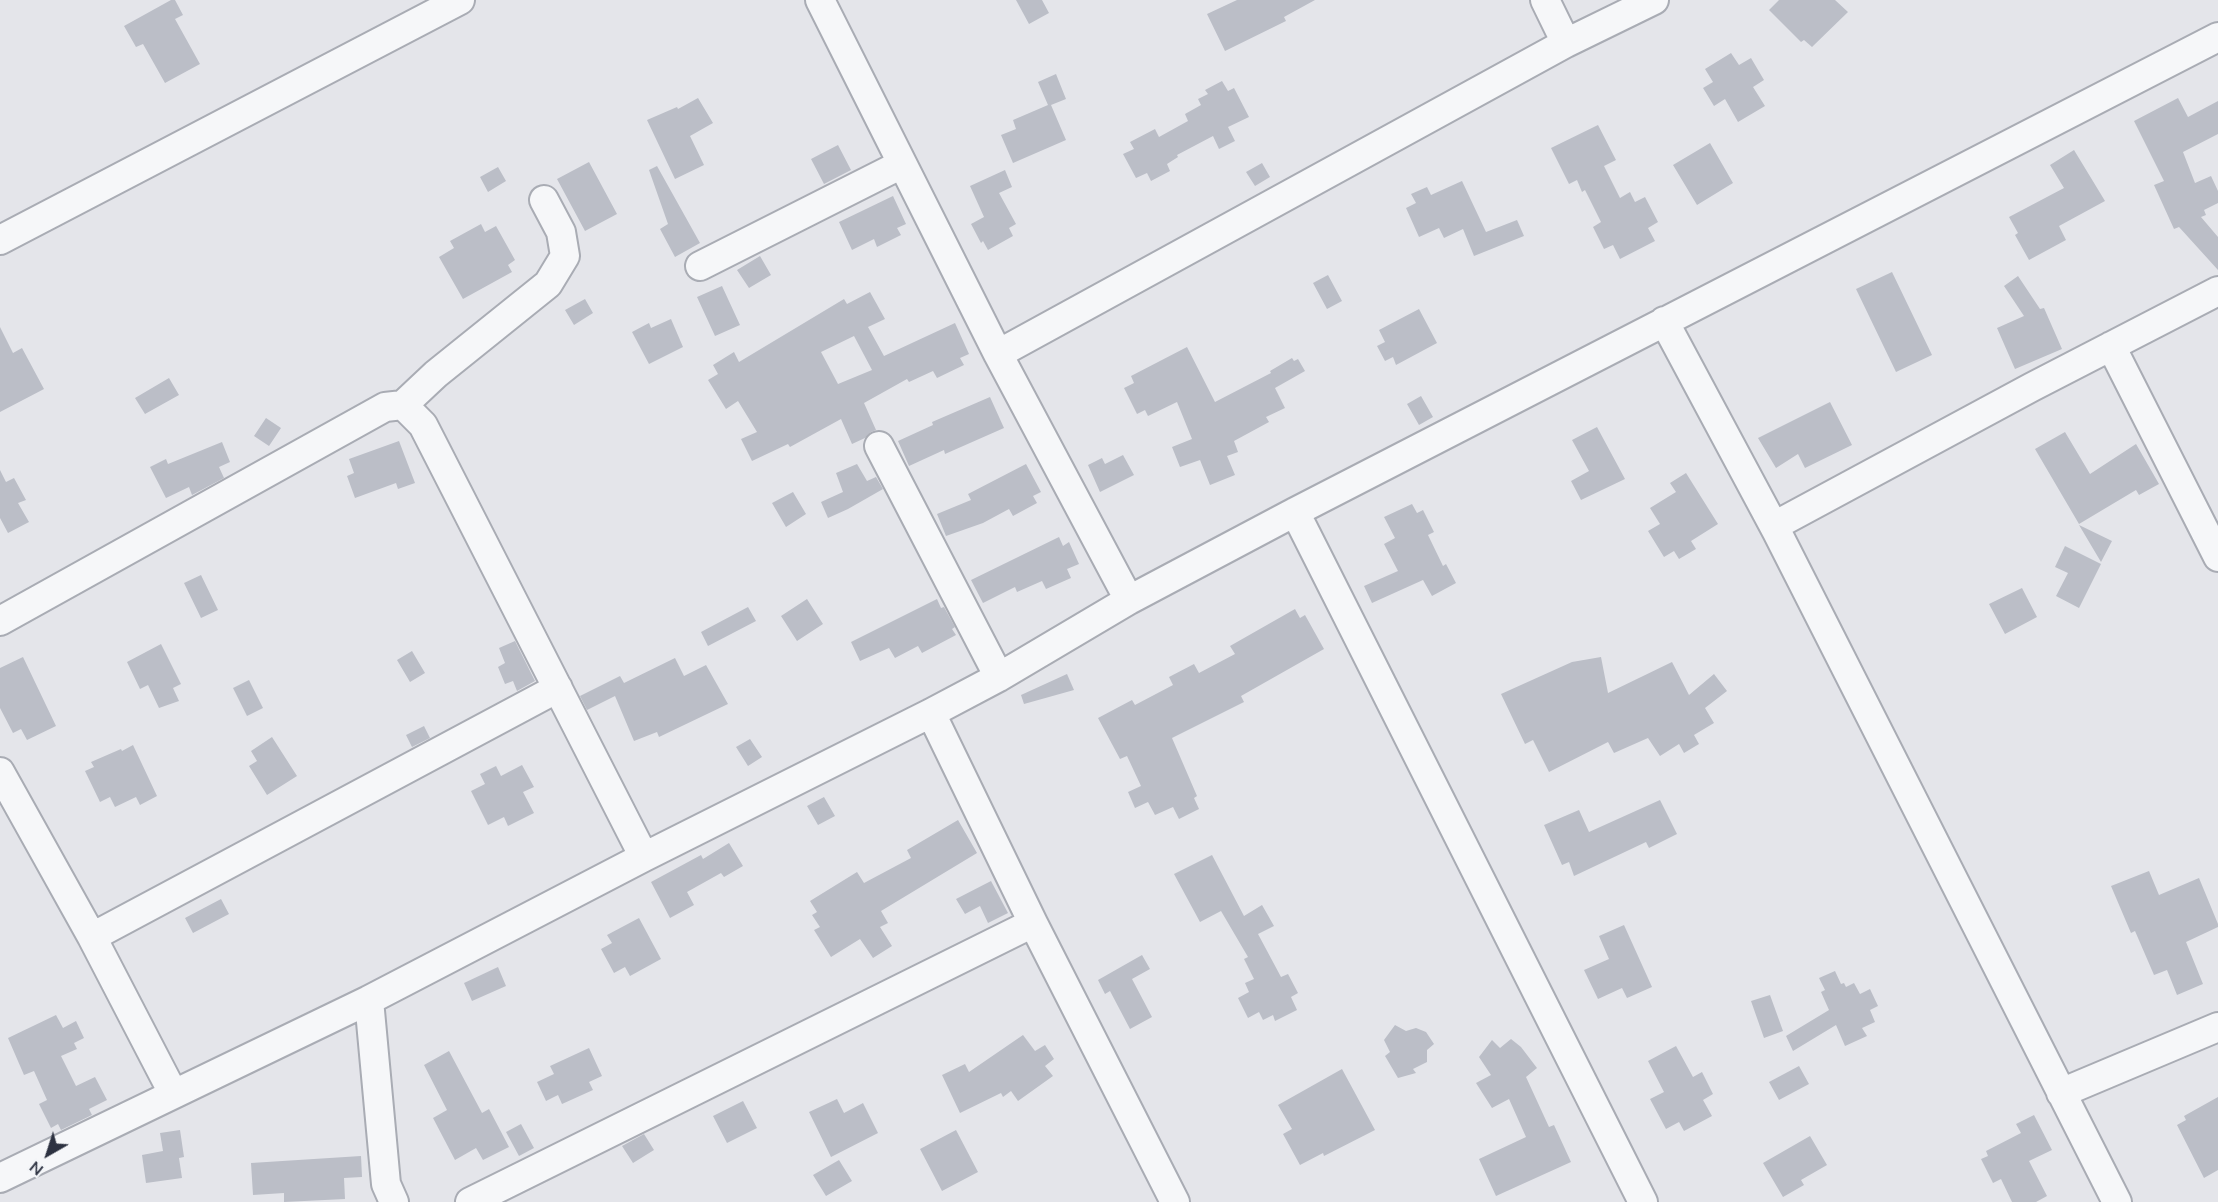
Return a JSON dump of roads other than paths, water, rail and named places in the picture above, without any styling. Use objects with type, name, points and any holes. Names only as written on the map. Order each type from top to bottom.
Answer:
[{"type":"street","points":[[1,238],[460,0]]},
{"type":"street","points":[[820,0],[998,354],[1129,600]]},
{"type":"street","points":[[1545,0],[1566,43]]},
{"type":"street","points":[[998,354],[1566,43],[1654,0]]},
{"type":"street","points":[[0,1178],[369,1000],[644,857],[931,713],[999,677],[1129,600],[1295,512],[2218,38]]},
{"type":"street","points":[[700,266],[902,164]]},
{"type":"street","points":[[0,621],[385,407],[403,405],[436,374],[548,284],[566,256],[561,232],[544,200]]},
{"type":"street","points":[[1774,526],[2218,291]]},
{"type":"street","points":[[1664,321],[1774,526],[2117,1202]]},
{"type":"street","points":[[2111,346],[2218,557]]},
{"type":"street","points":[[403,405],[423,425],[644,857]]},
{"type":"street","points":[[879,446],[999,677]]},
{"type":"street","points":[[1295,512],[1643,1202]]},
{"type":"street","points":[[92,937],[558,688]]},
{"type":"street","points":[[931,713],[1033,923],[1175,1202]]},
{"type":"street","points":[[0,772],[92,937],[173,1093]]},
{"type":"street","points":[[470,1202],[1033,923]]},
{"type":"street","points":[[369,1000],[386,1184],[394,1202]]},
{"type":"street","points":[[2061,1093],[2218,1027]]}]
